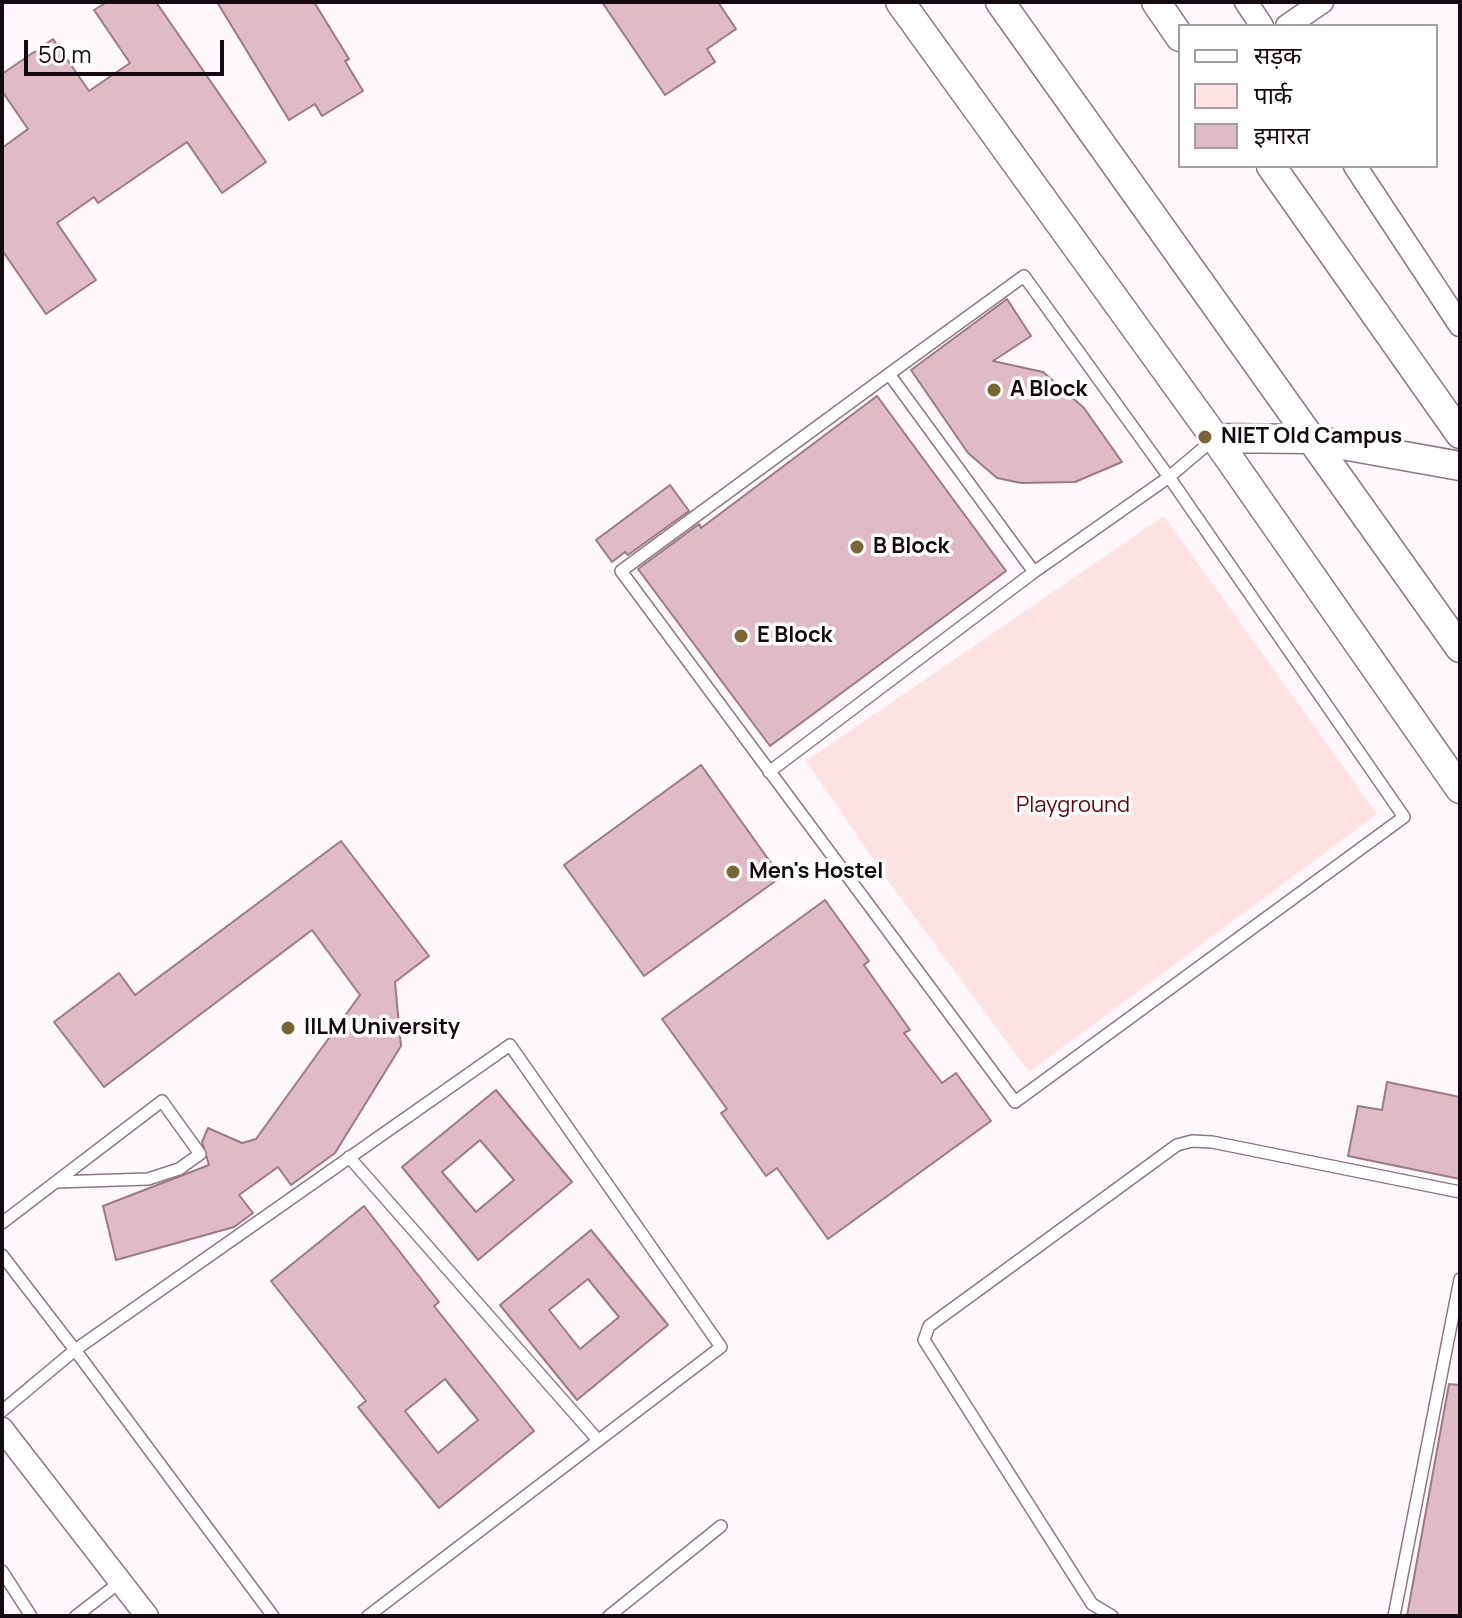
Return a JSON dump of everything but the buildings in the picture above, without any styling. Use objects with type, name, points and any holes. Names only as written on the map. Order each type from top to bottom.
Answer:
[{"type":"street","points":[[900,2],[1215,438],[1460,789]]},
{"type":"street","points":[[1000,2],[1460,648]]},
{"type":"street","points":[[1156,2],[1178,34]]},
{"type":"street","points":[[1246,2],[1261,24]]},
{"type":"street","points":[[1290,24],[1322,2]]},
{"type":"street","points":[[1272,168],[1460,434]]},
{"type":"street","points":[[1356,168],[1460,325]]},
{"type":"street","points":[[1215,438],[1309,439],[1460,466]]},
{"type":"street","points":[[2,1429],[147,1616]]},
{"type":"lane","points":[[1024,276],[1169,477],[1404,817],[1015,1102],[621,571],[1024,276]]},
{"type":"lane","points":[[889,374],[1034,572]]},
{"type":"lane","points":[[769,772],[1034,572],[1169,477],[1215,438]]},
{"type":"lane","points":[[2,1411],[75,1350],[510,1045],[721,1347],[368,1616]]},
{"type":"lane","points":[[2,1223],[162,1101],[200,1154],[179,1169],[148,1179],[56,1182]]},
{"type":"lane","points":[[1112,1616],[1092,1604],[924,1340],[929,1326],[1177,1145],[1192,1141],[1212,1142],[1460,1192]]},
{"type":"lane","points":[[349,1157],[597,1439]]},
{"type":"lane","points":[[2,1255],[273,1616]]},
{"type":"lane","points":[[1394,1616],[1460,1279]]},
{"type":"lane","points":[[609,1616],[721,1526]]},
{"type":"lane","points":[[2,1571],[31,1616]]},
{"type":"lane","points":[[76,1616],[120,1582]]},
{"type":"green space","name":"Playground","points":[[1164,516],[1377,814],[1029,1072],[894,889],[806,761]]},
{"type":"place","name":"A Block","points":[[994,390]]},
{"type":"place","name":"NIET Old Campus","points":[[1205,437]]},
{"type":"place","name":"B Block","points":[[857,547]]},
{"type":"place","name":"E Block","points":[[741,636]]},
{"type":"place","name":"Men's Hostel","points":[[733,872]]},
{"type":"place","name":"IILM University","points":[[288,1028]]}]
